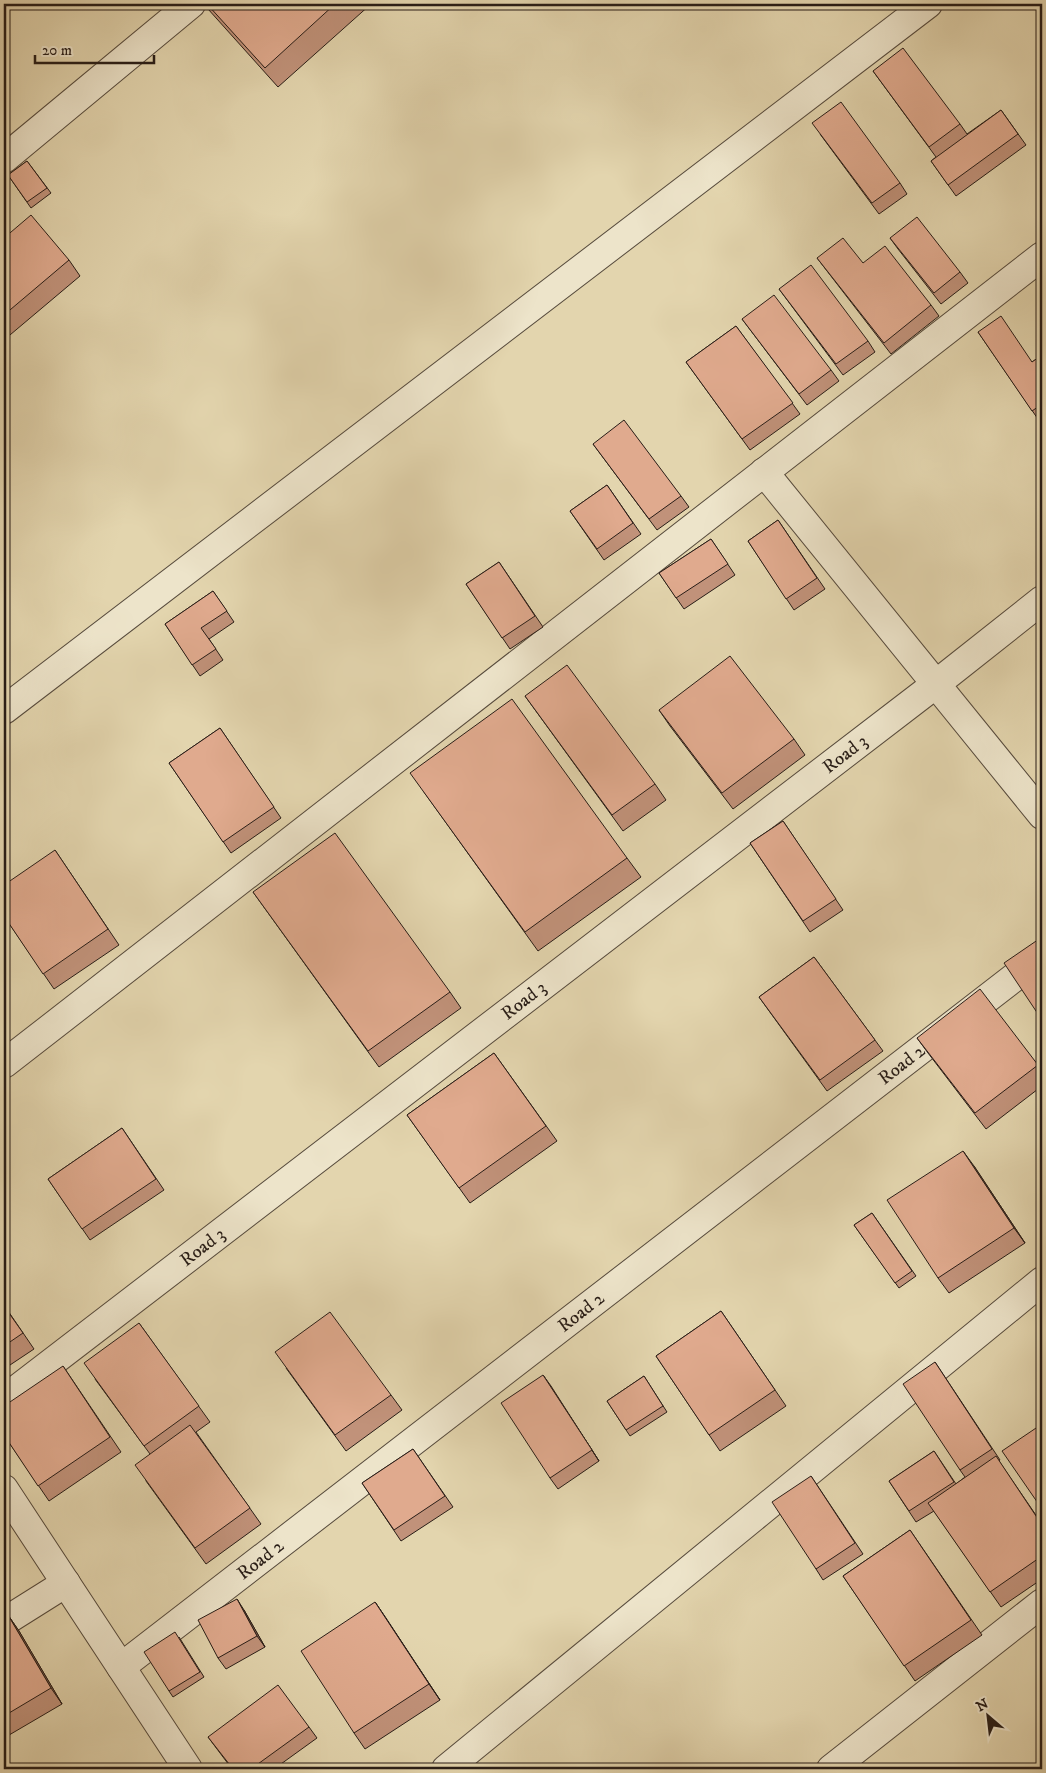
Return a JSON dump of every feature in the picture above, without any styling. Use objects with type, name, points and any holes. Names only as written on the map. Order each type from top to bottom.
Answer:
[{"type":"street","points":[[4,159],[191,4]]},
{"type":"street","points":[[4,710],[928,4]]},
{"type":"street","points":[[4,1064],[1042,256]]},
{"type":"street","points":[[764,472],[1042,814]]},
{"type":"street","name":"Road 3","points":[[4,1400],[936,684],[1042,600]]},
{"type":"street","name":"Road 2","points":[[121,1667],[1042,956]]},
{"type":"street","points":[[446,1769],[1042,1281]]},
{"type":"street","points":[[4,1489],[188,1769]]},
{"type":"street","points":[[4,1622],[66,1583]]},
{"type":"street","points":[[831,1769],[1042,1603]]},
{"type":"building","points":[[207,4],[335,4],[265,68]]},
{"type":"building","points":[[903,48],[960,124],[929,147],[873,71]]},
{"type":"building","points":[[841,102],[900,183],[872,203],[812,123]]},
{"type":"building","points":[[1001,110],[1018,134],[948,185],[931,161]]},
{"type":"building","points":[[27,161],[47,188],[27,202],[8,175]]},
{"type":"building","points":[[31,215],[69,260],[4,315],[4,238]]},
{"type":"building","points":[[917,217],[960,272],[934,293],[890,238]]},
{"type":"building","points":[[843,238],[863,263],[885,246],[931,305],[884,343],[817,258]]},
{"type":"building","points":[[811,265],[868,341],[836,364],[779,289]]},
{"type":"building","points":[[774,295],[831,370],[799,394],[742,319]]},
{"type":"building","points":[[1001,316],[1032,362],[1042,355],[1042,404],[1032,411],[978,332]]},
{"type":"building","points":[[736,326],[793,403],[742,439],[686,362]]},
{"type":"building","points":[[624,420],[681,496],[649,519],[593,444]]},
{"type":"building","points":[[607,485],[633,523],[597,549],[570,511]]},
{"type":"building","points":[[778,520],[817,578],[786,599],[748,541]]},
{"type":"building","points":[[711,539],[728,564],[676,598],[659,573]]},
{"type":"building","points":[[499,562],[535,616],[502,638],[466,584]]},
{"type":"building","points":[[213,591],[227,611],[201,628],[216,649],[192,665],[165,624]]},
{"type":"building","points":[[730,656],[794,739],[722,793],[659,710]]},
{"type":"building","points":[[567,665],[655,784],[612,815],[525,696]]},
{"type":"building","points":[[512,699],[627,858],[525,932],[410,773]]},
{"type":"building","points":[[220,728],[274,807],[223,842],[169,763]]},
{"type":"building","points":[[783,821],[836,899],[803,921],[750,843]]},
{"type":"building","points":[[335,833],[450,992],[368,1051],[253,892]]},
{"type":"building","points":[[55,850],[108,929],[43,974],[4,916],[4,885]]},
{"type":"building","points":[[1042,937],[1042,1020],[1004,963]]},
{"type":"building","points":[[814,957],[875,1040],[820,1080],[759,997]]},
{"type":"building","points":[[980,989],[1038,1065],[975,1113],[917,1038]]},
{"type":"building","points":[[494,1053],[546,1126],[459,1188],[407,1115]]},
{"type":"building","points":[[122,1128],[156,1179],[82,1229],[48,1179]]},
{"type":"building","points":[[963,1151],[1014,1228],[938,1278],[887,1200]]},
{"type":"building","points":[[872,1213],[912,1271],[895,1283],[854,1225]]},
{"type":"building","points":[[4,1306],[23,1333],[4,1346]]},
{"type":"building","points":[[721,1311],[775,1390],[709,1435],[656,1356]]},
{"type":"building","points":[[330,1312],[391,1395],[335,1435],[275,1352]]},
{"type":"building","points":[[139,1323],[199,1406],[144,1446],[84,1363]]},
{"type":"building","points":[[935,1362],[992,1449],[960,1470],[903,1384]]},
{"type":"building","points":[[63,1366],[110,1437],[38,1486],[4,1435],[4,1406]]},
{"type":"building","points":[[543,1375],[592,1450],[550,1478],[501,1403]]},
{"type":"building","points":[[644,1376],[663,1406],[626,1430],[607,1401]]},
{"type":"building","points":[[1042,1424],[1042,1509],[1002,1451]]},
{"type":"building","points":[[190,1425],[250,1508],[195,1548],[135,1465]]},
{"type":"building","points":[[413,1449],[445,1496],[394,1530],[362,1483]]},
{"type":"building","points":[[934,1451],[954,1482],[909,1511],[889,1481]]},
{"type":"building","points":[[996,1456],[1042,1525],[1042,1556],[990,1592],[928,1503]]},
{"type":"building","points":[[811,1476],[855,1543],[816,1569],[772,1502]]},
{"type":"building","points":[[910,1530],[971,1620],[904,1666],[843,1576]]},
{"type":"building","points":[[237,1599],[257,1636],[218,1658],[198,1620]]},
{"type":"building","points":[[375,1602],[429,1684],[354,1733],[301,1651]]},
{"type":"building","points":[[8,1615],[51,1688],[4,1716],[4,1618]]},
{"type":"building","points":[[175,1632],[200,1672],[169,1691],[144,1652]]},
{"type":"building","points":[[278,1685],[309,1727],[251,1769],[233,1769],[208,1737]]}]
